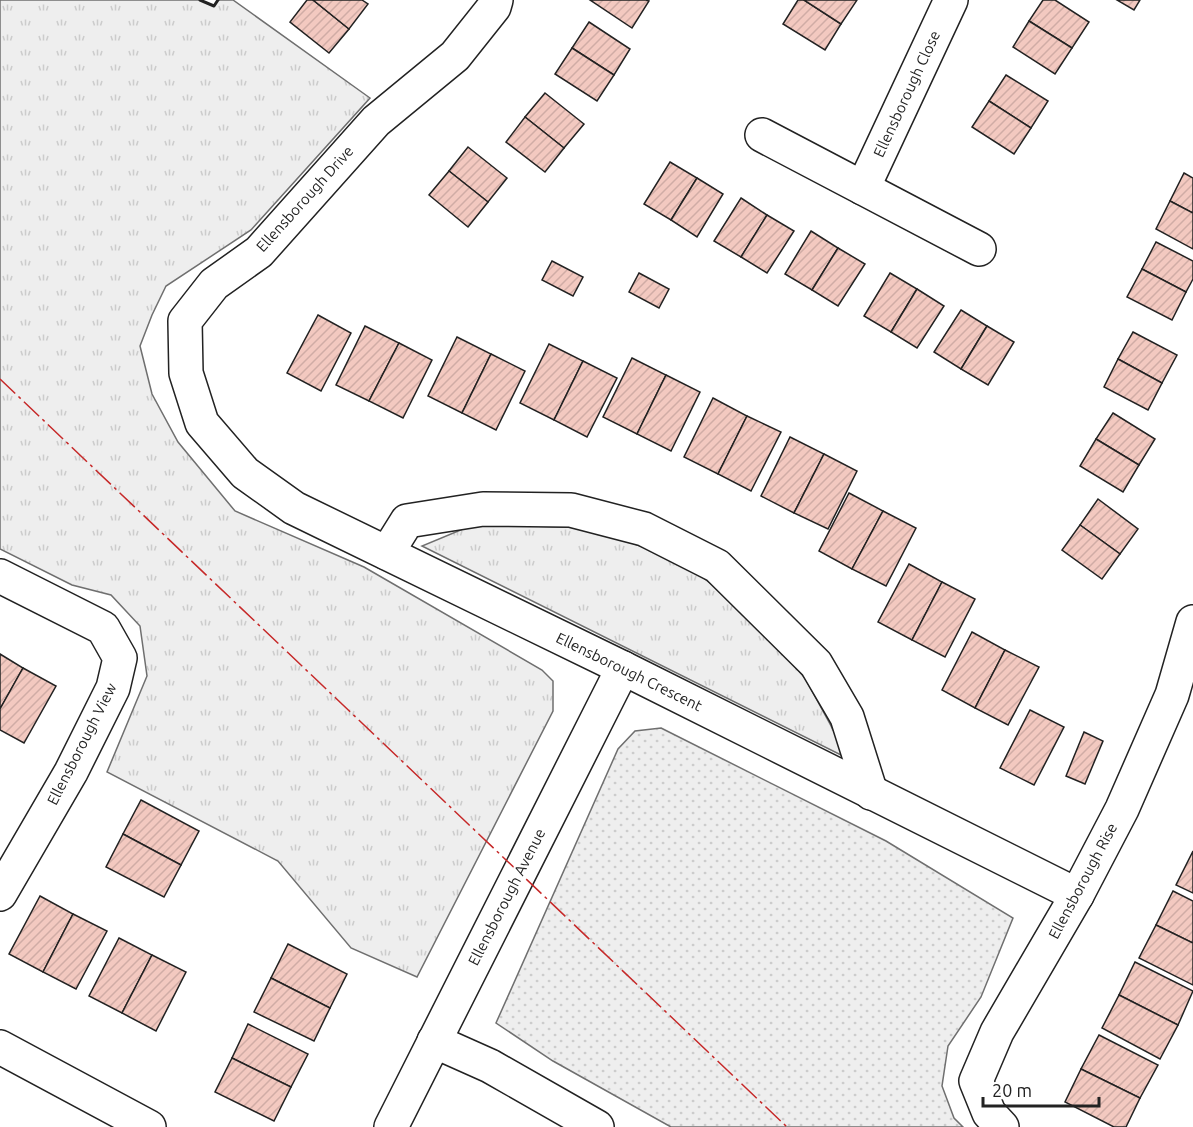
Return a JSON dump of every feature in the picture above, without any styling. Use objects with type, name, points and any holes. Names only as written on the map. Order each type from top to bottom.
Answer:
[{"type":"street","name":"Ellensborough Drive","points":[[202,423],[186,372],[185,321],[213,285],[259,252],[376,121],[454,56],[494,7],[496,0]]},
{"type":"street","name":"Ellensborough Close","points":[[863,188],[951,0]]},
{"type":"street","points":[[762,135],[979,249]]},
{"type":"street","name":"Ellensborough Crescent","points":[[202,423],[245,473],[286,502],[1077,895]]},
{"type":"street","points":[[387,553],[407,521],[483,509],[571,510],[644,529],[717,566],[816,664],[847,717],[870,793]]},
{"type":"street","name":"Ellensborough View","points":[[0,576],[103,628],[120,657],[113,688],[71,772],[0,894]]},
{"type":"street","name":"Ellensborough Rise","points":[[1002,1127],[989,1113],[976,1081],[997,1032],[1077,895],[1122,809],[1172,695],[1193,622]]},
{"type":"street","name":"Ellensborough Avenue","points":[[391,1127],[623,668]]},
{"type":"street","points":[[435,1041],[490,1066],[597,1127]]},
{"type":"street","points":[[0,1047],[149,1127]]},
{"type":"green space","points":[[0,0],[200,0],[214,6],[218,0],[233,0],[370,98],[251,230],[166,286],[140,346],[152,394],[178,442],[235,511],[364,567],[542,670],[553,681],[553,711],[417,977],[351,948],[278,861],[107,772],[147,676],[140,626],[111,595],[72,585],[0,549]]},
{"type":"green space","points":[[475,524],[592,528],[680,561],[739,604],[805,678],[849,759],[422,546]]},
{"type":"green space","points":[[661,728],[886,841],[1013,918],[981,997],[948,1046],[942,1086],[954,1118],[963,1127],[671,1127],[553,1061],[496,1023],[618,749],[635,731]]},
{"type":"building","points":[[307,0],[313,0],[349,29],[329,53],[290,22]]},
{"type":"building","points":[[313,0],[362,0],[368,4],[349,29]]},
{"type":"building","points":[[590,0],[646,0],[649,1],[632,28]]},
{"type":"building","points":[[798,0],[804,0],[841,24],[825,50],[783,24]]},
{"type":"building","points":[[804,0],[857,0],[841,24]]},
{"type":"building","points":[[1043,0],[1055,0],[1089,22],[1072,48],[1029,21]]},
{"type":"building","points":[[1117,0],[1140,0],[1134,10]]},
{"type":"building","points":[[1029,21],[1072,48],[1055,74],[1013,47]]},
{"type":"building","points":[[589,22],[630,49],[614,75],[572,48]]},
{"type":"building","points":[[572,48],[614,75],[597,101],[555,74]]},
{"type":"building","points":[[1006,75],[1048,101],[1031,128],[989,101]]},
{"type":"building","points":[[545,93],[584,124],[564,148],[525,117]]},
{"type":"building","points":[[989,101],[1031,128],[1014,154],[972,127]]},
{"type":"building","points":[[525,117],[564,148],[545,172],[506,142]]},
{"type":"building","points":[[468,147],[507,178],[488,202],[449,171]]},
{"type":"building","points":[[670,162],[697,178],[671,220],[644,204]]},
{"type":"building","points":[[449,171],[488,202],[468,227],[429,195]]},
{"type":"building","points":[[1184,173],[1193,178],[1193,213],[1170,201]]},
{"type":"building","points":[[697,178],[723,194],[697,237],[671,220]]},
{"type":"building","points":[[741,198],[767,215],[741,257],[714,241]]},
{"type":"building","points":[[1170,201],[1193,213],[1193,249],[1156,229]]},
{"type":"building","points":[[767,215],[794,231],[767,273],[741,257]]},
{"type":"building","points":[[811,231],[838,248],[812,290],[785,274]]},
{"type":"building","points":[[1156,242],[1193,261],[1193,279],[1186,292],[1142,269]]},
{"type":"building","points":[[838,248],[865,264],[838,306],[812,290]]},
{"type":"building","points":[[552,261],[583,277],[573,296],[542,280]]},
{"type":"building","points":[[1142,269],[1186,292],[1172,320],[1127,297]]},
{"type":"building","points":[[639,273],[669,289],[659,308],[629,292]]},
{"type":"building","points":[[890,273],[917,289],[891,332],[864,316]]},
{"type":"building","points":[[917,289],[944,306],[917,348],[891,332]]},
{"type":"building","points":[[961,310],[987,326],[961,369],[934,352]]},
{"type":"building","points":[[318,315],[351,333],[321,391],[287,373]]},
{"type":"building","points":[[365,326],[399,343],[369,401],[336,385]]},
{"type":"building","points":[[987,326],[1014,342],[988,385],[961,369]]},
{"type":"building","points":[[1133,332],[1177,355],[1162,383],[1118,359]]},
{"type":"building","points":[[457,337],[491,354],[462,413],[428,396]]},
{"type":"building","points":[[399,343],[432,360],[403,418],[369,401]]},
{"type":"building","points":[[549,344],[583,361],[554,420],[520,403]]},
{"type":"building","points":[[491,354],[525,371],[496,430],[462,413]]},
{"type":"building","points":[[632,358],[666,375],[637,434],[603,417]]},
{"type":"building","points":[[1118,359],[1162,383],[1148,410],[1104,387]]},
{"type":"building","points":[[583,361],[617,378],[587,437],[554,420]]},
{"type":"building","points":[[666,375],[700,392],[671,451],[637,434]]},
{"type":"building","points":[[713,398],[747,416],[718,474],[684,457]]},
{"type":"building","points":[[1113,413],[1155,439],[1139,465],[1096,439]]},
{"type":"building","points":[[747,416],[781,432],[751,491],[718,474]]},
{"type":"building","points":[[790,437],[824,454],[794,513],[761,496]]},
{"type":"building","points":[[1096,439],[1139,465],[1123,492],[1080,466]]},
{"type":"building","points":[[824,454],[857,471],[828,529],[794,513]]},
{"type":"building","points":[[849,493],[883,511],[852,569],[819,551]]},
{"type":"building","points":[[1098,499],[1138,529],[1120,554],[1080,525]]},
{"type":"building","points":[[883,511],[916,528],[886,586],[852,569]]},
{"type":"building","points":[[1080,525],[1120,554],[1102,579],[1062,550]]},
{"type":"building","points":[[909,564],[942,582],[912,640],[878,622]]},
{"type":"building","points":[[942,582],[975,599],[945,657],[912,640]]},
{"type":"building","points":[[972,632],[1005,650],[975,708],[942,690]]},
{"type":"building","points":[[1005,650],[1039,667],[1008,725],[975,708]]},
{"type":"building","points":[[0,654],[23,668],[0,709]]},
{"type":"building","points":[[23,668],[56,686],[24,743],[0,730],[0,709]]},
{"type":"building","points":[[1030,710],[1064,727],[1034,785],[1000,768]]},
{"type":"building","points":[[1084,732],[1103,741],[1085,784],[1066,776]]},
{"type":"building","points":[[141,800],[199,831],[181,865],[123,834]]},
{"type":"building","points":[[123,834],[181,865],[164,897],[106,867]]},
{"type":"building","points":[[1193,851],[1193,893],[1176,885]]},
{"type":"building","points":[[1173,891],[1193,901],[1193,943],[1156,925]]},
{"type":"building","points":[[40,896],[73,914],[43,972],[9,954]]},
{"type":"building","points":[[73,914],[107,931],[76,989],[43,972]]},
{"type":"building","points":[[1156,925],[1193,943],[1193,985],[1139,958]]},
{"type":"building","points":[[119,938],[152,955],[122,1013],[89,996]]},
{"type":"building","points":[[288,944],[347,974],[330,1008],[271,978]]},
{"type":"building","points":[[152,955],[186,972],[156,1031],[122,1013]]},
{"type":"building","points":[[1135,962],[1193,991],[1178,1025],[1119,995]]},
{"type":"building","points":[[271,978],[330,1008],[314,1041],[254,1012]]},
{"type":"building","points":[[1119,995],[1178,1025],[1160,1059],[1102,1028]]},
{"type":"building","points":[[248,1024],[308,1054],[291,1087],[232,1058]]},
{"type":"building","points":[[1099,1035],[1158,1065],[1140,1098],[1081,1069]]},
{"type":"building","points":[[232,1058],[291,1087],[274,1121],[215,1092]]},
{"type":"building","points":[[1081,1069],[1140,1098],[1126,1127],[1114,1127],[1065,1102]]},
{"type":"wall","points":[[200,0],[214,6],[218,0]]},
{"type":"power","points":[[0,379],[787,1127]]}]
